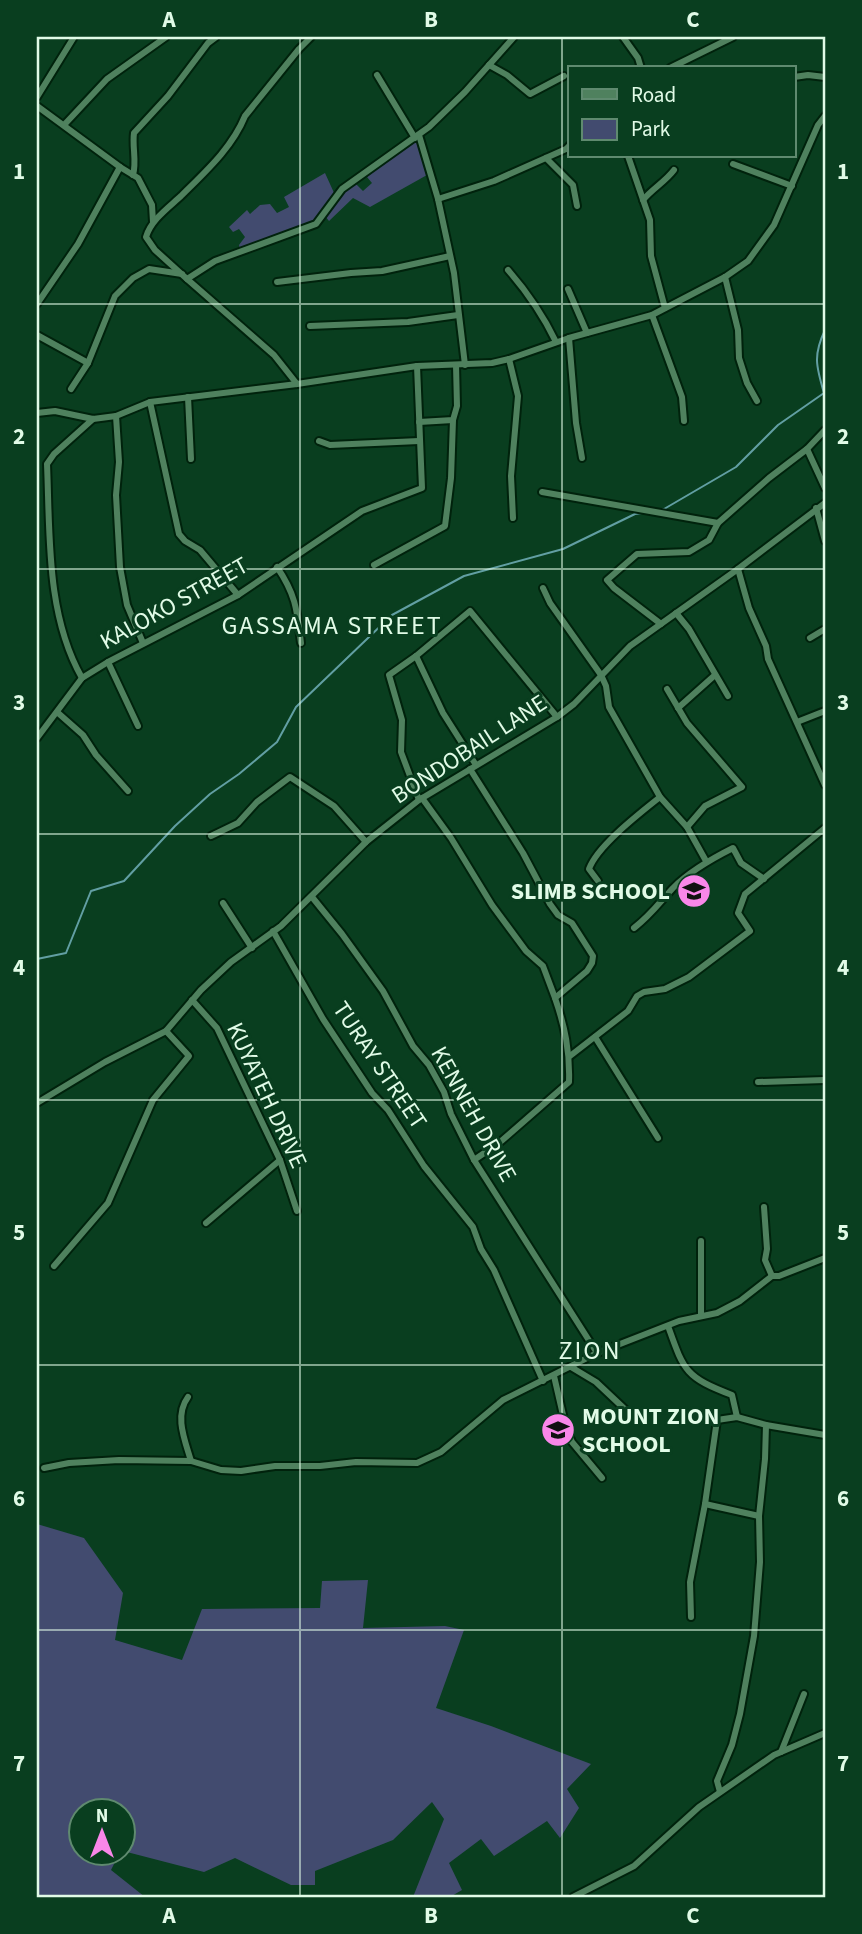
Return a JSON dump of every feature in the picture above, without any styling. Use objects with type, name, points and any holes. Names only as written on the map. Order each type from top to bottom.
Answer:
[{"type":"street","points":[[37,97],[74,37]]},
{"type":"street","points":[[64,125],[107,79],[166,37]]},
{"type":"street","points":[[133,175],[136,166],[134,133],[168,96],[208,43],[216,37]]},
{"type":"street","points":[[297,384],[274,355],[155,250],[146,237],[153,222],[214,164],[240,128],[245,116],[299,48],[311,37]]},
{"type":"street","points":[[71,389],[88,363],[115,296],[133,278],[149,269],[184,276],[215,261],[316,224],[342,189],[417,136],[465,92],[514,37]]},
{"type":"street","points":[[623,37],[640,66]]},
{"type":"street","points":[[674,66],[733,37]]},
{"type":"street","points":[[489,65],[507,75],[530,94],[564,76]]},
{"type":"street","points":[[377,75],[417,136],[438,199],[450,256],[465,365]]},
{"type":"street","points":[[796,77],[825,77]]},
{"type":"street","points":[[37,106],[133,175],[145,188],[152,205],[153,222]]},
{"type":"street","points":[[37,413],[55,411],[93,419],[116,416],[150,402],[417,366],[465,365],[509,359],[569,338],[652,315],[725,277],[748,261],[763,244],[792,187],[818,125],[825,116]]},
{"type":"street","points":[[438,199],[494,181],[568,147]]},
{"type":"street","points":[[546,158],[572,185],[577,206]]},
{"type":"street","points":[[629,158],[650,220],[651,256],[665,308]]},
{"type":"street","points":[[733,164],[792,187]]},
{"type":"street","points":[[37,304],[78,244],[120,167]]},
{"type":"street","points":[[643,200],[666,181],[674,170]]},
{"type":"street","points":[[277,282],[382,271],[450,256]]},
{"type":"street","points":[[508,270],[527,290],[556,342]]},
{"type":"street","points":[[725,277],[738,330],[739,358],[757,401]]},
{"type":"street","points":[[568,289],[587,333]]},
{"type":"street","points":[[310,326],[408,322],[458,315]]},
{"type":"street","points":[[652,315],[682,397],[684,421]]},
{"type":"street","points":[[37,335],[88,363]]},
{"type":"street","points":[[569,338],[576,423],[582,457]]},
{"type":"street","points":[[509,359],[518,396],[511,476],[513,518]]},
{"type":"street","points":[[374,565],[445,526],[453,420],[457,406],[456,365]]},
{"type":"street","points":[[319,441],[330,445],[419,441],[417,366]]},
{"type":"street","points":[[188,397],[191,459]]},
{"type":"street","points":[[150,402],[179,534],[200,550],[238,595]]},
{"type":"street","points":[[116,416],[120,567],[127,605],[142,643]]},
{"type":"street","points":[[82,678],[69,651],[56,604],[47,464],[54,454],[93,419]]},
{"type":"street","points":[[419,422],[453,420]]},
{"type":"street","points":[[661,624],[607,580],[637,554],[689,552],[709,540],[718,523],[807,449],[825,430]]},
{"type":"street","name":"KALOKO STREET","points":[[37,738],[82,678],[142,643],[238,595],[362,511],[420,490],[422,485],[419,441]]},
{"type":"street","points":[[807,449],[825,488]]},
{"type":"street","points":[[542,492],[718,523]]},
{"type":"street","name":"BONDOBAIL LANE","points":[[37,1103],[105,1062],[166,1031],[231,961],[252,948],[312,897],[366,842],[420,799],[557,717],[574,704],[630,646],[825,503]]},
{"type":"street","points":[[816,508],[825,541]]},
{"type":"street","points":[[277,567],[290,586],[295,601],[301,643]]},
{"type":"street","points":[[738,569],[749,608],[766,646],[768,659],[825,785]]},
{"type":"street","points":[[543,588],[550,603],[601,675],[606,686],[609,707],[660,797],[687,827],[706,861]]},
{"type":"street","points":[[474,1160],[499,1143],[569,1082],[570,1056],[566,1028],[543,966],[526,951],[492,905],[451,838],[420,799],[401,752],[402,720],[388,675],[416,656],[470,611],[557,717]]},
{"type":"street","points":[[676,613],[689,629],[728,696]]},
{"type":"street","points":[[810,638],[825,629]]},
{"type":"street","points":[[416,656],[443,713],[523,853],[534,878],[558,915],[572,923],[593,956],[587,971],[555,998]]},
{"type":"street","points":[[108,662],[138,726]]},
{"type":"street","points":[[678,708],[715,675]]},
{"type":"street","points":[[667,689],[687,723],[744,784],[705,806],[687,827]]},
{"type":"street","points":[[797,722],[825,710]]},
{"type":"street","points":[[57,712],[83,734],[96,755],[128,791]]},
{"type":"street","points":[[211,836],[237,823],[257,802],[290,777],[334,806],[366,842]]},
{"type":"street","points":[[598,881],[589,869],[593,858],[637,815],[660,797]]},
{"type":"street","points":[[570,1056],[628,1011],[637,996],[665,989],[689,977],[750,931],[738,913],[745,894],[825,828]]},
{"type":"street","points":[[634,928],[652,914],[674,887],[706,861],[733,848],[741,863],[764,879]]},
{"type":"street","name":"KENNEH DRIVE","points":[[312,897],[369,971],[413,1046],[429,1065],[474,1160],[597,1353]]},
{"type":"street","points":[[223,903],[252,948]]},
{"type":"street","name":"TURAY STREET","points":[[273,931],[323,1019],[372,1093],[388,1110],[424,1166],[473,1227],[543,1381]]},
{"type":"street","name":"KUYATEH DRIVE","points":[[192,1000],[217,1028],[280,1160],[297,1211]]},
{"type":"street","points":[[54,1266],[108,1203],[153,1100],[190,1056],[166,1031]]},
{"type":"street","points":[[596,1037],[659,1138]]},
{"type":"street","points":[[758,1082],[825,1080]]},
{"type":"street","points":[[206,1223],[280,1160]]},
{"type":"street","points":[[764,1208],[765,1259],[772,1276]]},
{"type":"street","points":[[701,1241],[701,1317]]},
{"type":"street","points":[[44,1468],[69,1462],[191,1461],[221,1470],[241,1471],[275,1466],[320,1466],[356,1462],[417,1463],[441,1452],[503,1400],[597,1353],[668,1326],[716,1313],[740,1301],[772,1276],[779,1276],[825,1258]]},
{"type":"street","points":[[668,1326],[682,1366],[705,1384],[732,1395],[737,1417]]},
{"type":"street","points":[[571,1367],[596,1382],[630,1414]]},
{"type":"street","points":[[554,1376],[566,1428],[572,1442],[602,1478]]},
{"type":"street","points":[[188,1397],[180,1414],[191,1461]]},
{"type":"street","points":[[691,1617],[690,1581],[717,1420],[737,1417],[825,1435]]},
{"type":"street","points":[[720,1792],[717,1781],[732,1745],[740,1714],[754,1636],[760,1562],[758,1516],[766,1425]]},
{"type":"street","points":[[705,1504],[758,1516]]},
{"type":"street","points":[[781,1752],[804,1694]]},
{"type":"street","points":[[573,1897],[634,1866],[699,1807],[781,1752],[825,1733]]},
{"type":"green space","points":[[413,140],[418,144],[427,175],[370,207],[353,198],[329,221],[325,216],[344,192],[356,184],[363,191],[372,183],[367,177]]},
{"type":"green space","points":[[325,173],[335,195],[313,221],[240,250],[239,245],[245,237],[239,229],[233,232],[229,227],[247,210],[250,214],[260,205],[270,204],[277,213],[289,207],[284,197]]},
{"type":"green space","points":[[37,1524],[84,1538],[123,1593],[115,1640],[182,1660],[202,1609],[320,1608],[322,1581],[368,1580],[363,1628],[445,1626],[464,1630],[436,1708],[591,1764],[567,1789],[579,1808],[560,1838],[547,1821],[494,1856],[481,1839],[449,1863],[462,1890],[450,1897],[413,1897],[444,1819],[432,1802],[393,1840],[315,1871],[315,1885],[291,1885],[235,1858],[204,1872],[136,1854],[136,1798],[66,1798],[66,1868],[112,1868],[111,1870],[145,1897],[37,1897]]},
{"type":"waterway","points":[[658,510],[736,467],[778,425],[824,393],[817,361],[825,330]]},
{"type":"waterway","points":[[37,959],[66,953],[91,891],[124,881],[175,826],[210,794],[277,742],[296,707],[392,615],[464,576],[563,549],[642,513]]},
{"type":"place","name":"SLIMB SCHOOL","points":[[694,891]]},
{"type":"place","name":"MOUNT ZION SCHOOL","points":[[558,1430]]},
{"type":"district","name":"GASSAMA STREET","points":[[332,625]]},
{"type":"district","name":"ZION","points":[[590,1350]]}]
